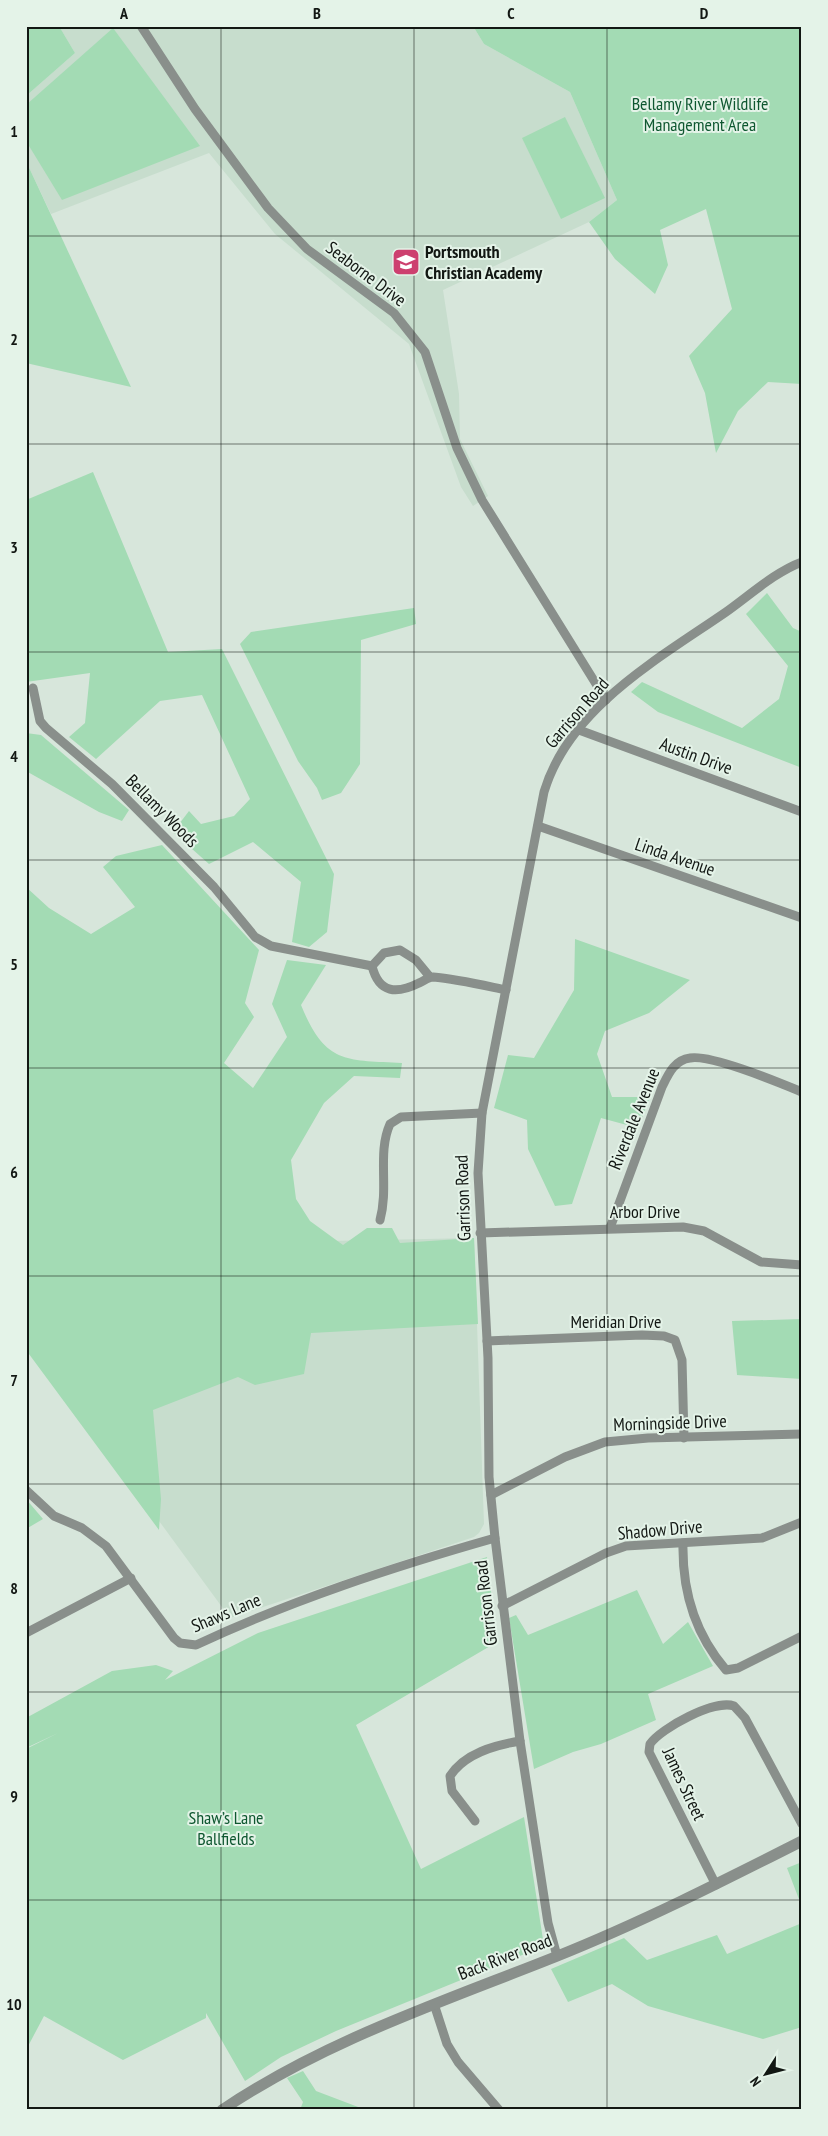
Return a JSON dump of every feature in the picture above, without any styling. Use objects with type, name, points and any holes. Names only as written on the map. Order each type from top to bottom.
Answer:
[{"type":"street","name":"Seaborne Drive","points":[[141,26],[195,109],[268,208],[317,258],[394,313],[425,352],[457,448],[482,500],[606,700]]},
{"type":"street","name":"Garrison Road","points":[[557,1956],[553,1948],[548,1923],[520,1741],[502,1606],[490,1495],[487,1341],[480,1233],[478,1152],[482,1113],[544,792],[553,766],[579,730],[606,700],[651,664],[765,584],[802,562]]},
{"type":"street","name":"Bellamy Woods","points":[[33,688],[40,721],[46,728],[112,784],[214,887],[255,937],[264,943],[282,949],[372,966]]},
{"type":"street","name":"Austin Drive","points":[[579,730],[802,812]]},
{"type":"street","name":"Linda Avenue","points":[[538,826],[802,918]]},
{"type":"street","points":[[430,977],[416,960],[400,950],[384,954],[372,966],[378,981],[384,988],[393,991],[406,988],[430,977],[506,990]]},
{"type":"street","name":"Riverdale Avenue","points":[[610,1228],[662,1088],[677,1064],[690,1058],[711,1059],[802,1092]]},
{"type":"street","points":[[380,1220],[385,1202],[385,1143],[390,1124],[401,1117],[482,1113]]},
{"type":"street","name":"Arbor Drive","points":[[480,1233],[683,1227],[704,1231],[761,1262],[802,1264]]},
{"type":"street","name":"Meridian Drive","points":[[487,1341],[642,1335],[664,1336],[675,1340],[682,1360],[684,1438]]},
{"type":"street","name":"Morningside Drive","points":[[490,1495],[565,1457],[605,1442],[802,1434]]},
{"type":"street","name":"Shaws Lane","points":[[26,1490],[54,1516],[95,1536],[106,1546],[174,1638],[180,1643],[196,1645],[278,1608],[431,1556],[495,1538]]},
{"type":"street","name":"Shadow Drive","points":[[502,1606],[606,1553],[626,1546],[762,1538],[802,1522]]},
{"type":"street","points":[[683,1543],[683,1572],[693,1615],[712,1654],[726,1670],[738,1668],[802,1636]]},
{"type":"street","points":[[26,1633],[130,1578]]},
{"type":"street","name":"James Street","points":[[716,1885],[649,1752],[650,1744],[664,1731],[720,1704],[734,1706],[745,1718],[802,1824]]},
{"type":"street","points":[[475,1821],[452,1791],[450,1776],[460,1764],[488,1748],[520,1741]]},
{"type":"street","name":"Back River Road","points":[[222,2110],[289,2068],[434,2004],[557,1956],[716,1885],[802,1841]]},
{"type":"street","points":[[434,2004],[447,2044],[458,2062],[499,2110]]},
{"type":"shaded area","name":"Portsmouth Christian Academy","points":[[59,26],[473,26],[484,44],[570,92],[617,200],[589,222],[443,290],[459,394],[460,439],[488,496],[473,506],[461,487],[409,344],[275,234],[209,153],[51,214],[26,161],[26,96],[75,53]]},
{"type":"shaded area","points":[[474,1238],[484,1524],[479,1533],[474,1537],[230,1618],[26,1339],[26,1241],[90,1246]]},
{"type":"green space","points":[[26,26],[59,26],[75,53],[26,96]]},
{"type":"green space","name":"Bellamy River Wildlife Management Area","points":[[473,26],[802,26],[802,384],[768,382],[738,411],[716,453],[705,393],[689,356],[732,309],[706,209],[660,230],[668,265],[655,294],[615,259],[589,222],[617,200],[570,92],[484,44]]},
{"type":"green space","points":[[113,28],[200,146],[62,200],[26,141],[26,105]]},
{"type":"green space","points":[[565,117],[605,198],[561,219],[522,138]]},
{"type":"green space","points":[[26,161],[131,387],[26,363]]},
{"type":"green space","points":[[93,472],[168,652],[222,649],[334,874],[327,932],[309,947],[292,942],[301,882],[253,842],[209,864],[173,832],[189,811],[201,824],[234,816],[250,799],[202,695],[160,701],[96,759],[69,737],[85,723],[90,673],[26,682],[26,500]]},
{"type":"green space","points":[[767,593],[793,628],[802,632],[802,768],[658,712],[631,692],[642,682],[742,728],[779,699],[788,666],[746,614]]},
{"type":"green space","points":[[414,608],[416,624],[361,640],[360,764],[341,793],[322,800],[317,788],[298,761],[240,644],[251,632]]},
{"type":"green space","points":[[26,733],[41,735],[129,810],[122,821],[99,812],[26,771]]},
{"type":"green space","points":[[162,845],[259,950],[245,1003],[254,1017],[224,1063],[253,1088],[287,1037],[272,1004],[287,960],[326,965],[301,1005],[319,1039],[328,1048],[339,1055],[351,1059],[402,1063],[400,1078],[354,1076],[324,1103],[291,1160],[296,1199],[310,1221],[343,1245],[367,1228],[392,1228],[400,1243],[474,1238],[478,1324],[311,1333],[304,1374],[255,1385],[238,1377],[153,1410],[161,1499],[159,1530],[26,1350],[26,887],[49,908],[91,934],[135,907],[103,867],[116,856]]},
{"type":"green space","points":[[575,939],[690,980],[649,1013],[605,1031],[597,1054],[612,1097],[650,1097],[638,1128],[601,1118],[572,1204],[555,1206],[528,1149],[527,1120],[494,1108],[508,1055],[534,1058],[574,990]]},
{"type":"green space","points":[[802,1319],[802,1379],[737,1375],[732,1321]]},
{"type":"green space","points":[[26,1499],[43,1519],[26,1529]]},
{"type":"green space","name":"Shaw’s Lane Ballfields","points":[[487,1557],[497,1642],[356,1725],[421,1869],[524,1817],[544,1946],[336,2031],[281,2057],[245,2081],[206,2013],[206,2018],[123,2060],[44,2016],[26,2050],[26,1749],[58,1733],[26,1748],[26,1718],[112,1671],[156,1665],[173,1671],[165,1680],[258,1633]]},
{"type":"green space","points":[[637,1590],[663,1644],[688,1622],[713,1666],[648,1694],[656,1720],[601,1744],[573,1752],[534,1769],[509,1618],[516,1615],[528,1635]]},
{"type":"green space","points":[[802,1862],[802,1907],[787,1868]]},
{"type":"green space","points":[[802,1923],[802,2027],[763,2039],[648,2006],[612,1984],[568,2002],[551,1969],[624,1938],[647,1960],[717,1935],[727,1954]]},
{"type":"green space","points":[[303,2071],[316,2091],[366,2110],[300,2110],[303,2102],[287,2078]]},
{"type":"place","name":"Portsmouth Christian Academy","points":[[406,262]]}]
